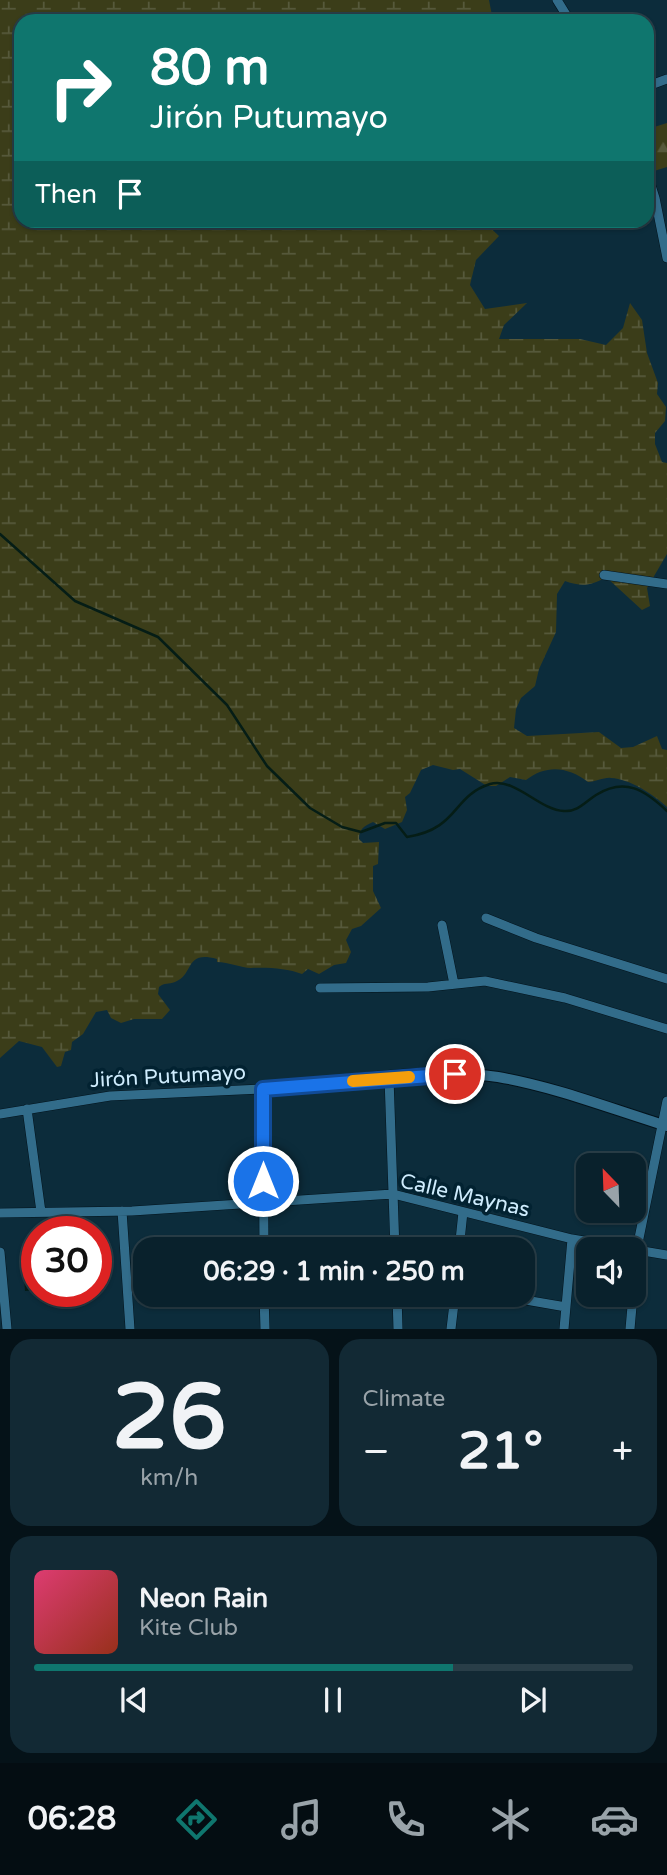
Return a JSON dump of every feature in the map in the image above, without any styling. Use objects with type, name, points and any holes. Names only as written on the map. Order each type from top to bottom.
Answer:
[{"type":"street","points":[[654,193],[663,218],[667,258]]},
{"type":"street","points":[[604,575],[667,584]]},
{"type":"street","points":[[486,918],[536,938],[667,979]]},
{"type":"street","points":[[442,925],[454,984]]},
{"type":"street","points":[[320,988],[485,981],[565,998],[667,1030]]},
{"type":"street","name":"Jirón Putumayo","points":[[0,1114],[110,1096],[263,1089],[455,1074],[497,1077],[555,1090],[664,1125]]},
{"type":"street","points":[[389,1078],[395,1237]]},
{"type":"street","points":[[263,1089],[264,1237]]},
{"type":"street","points":[[639,1237],[667,1101]]},
{"type":"street","points":[[27,1109],[41,1212]]},
{"type":"street","name":"Calle Maynas","points":[[0,1213],[122,1211],[393,1194],[576,1240]]},
{"type":"street","points":[[122,1211],[130,1329]]},
{"type":"street","points":[[460,1237],[463,1212]]},
{"type":"street","points":[[564,1329],[572,1239]]},
{"type":"street","name":"Calle Maynas","points":[[646,1250],[667,1255]]},
{"type":"street","points":[[0,1252],[4,1324]]},
{"type":"street","points":[[535,1302],[566,1307]]},
{"type":"street","points":[[264,1307],[265,1329]]},
{"type":"street","points":[[388,1329],[399,1329],[398,1307]]},
{"type":"street","points":[[451,1329],[454,1307]]},
{"type":"street","points":[[630,1329],[632,1307]]},
{"type":"green space","points":[[0,0],[489,0],[492,14],[14,14],[14,228],[490,228],[499,236],[476,260],[470,285],[485,309],[527,303],[504,325],[499,339],[580,339],[606,345],[623,328],[630,303],[642,320],[647,353],[658,383],[657,394],[666,407],[665,421],[655,433],[655,444],[662,462],[667,463],[667,554],[647,588],[650,606],[642,610],[606,577],[586,585],[565,581],[557,594],[556,632],[539,669],[535,686],[521,698],[516,709],[514,728],[527,736],[599,732],[621,748],[633,747],[657,736],[662,749],[667,750],[667,807],[648,792],[618,779],[588,782],[573,773],[557,769],[542,771],[526,780],[510,777],[496,786],[487,786],[460,769],[433,765],[421,770],[410,793],[405,797],[407,810],[402,822],[385,829],[373,822],[361,830],[359,839],[363,843],[379,842],[378,864],[373,866],[373,891],[381,908],[361,926],[352,929],[346,940],[351,952],[346,963],[334,965],[319,974],[308,969],[302,974],[276,968],[247,968],[217,962],[217,959],[199,958],[194,960],[181,978],[159,987],[158,994],[170,1010],[162,1019],[134,1019],[121,1023],[111,1018],[107,1010],[96,1012],[83,1034],[72,1042],[71,1050],[65,1052],[61,1066],[57,1067],[42,1047],[19,1041],[0,1058]]},
{"type":"green space","points":[[667,123],[667,167],[654,171],[654,127]]},
{"type":"waterway","points":[[0,534],[75,601],[158,637],[227,705],[267,766],[310,808],[342,827],[361,832],[385,823],[396,823],[407,837],[424,833],[446,820],[478,789],[499,783],[509,785],[545,805],[564,811],[577,808],[606,790],[616,787],[634,788],[651,797],[667,811]]},
{"type":"slow traffic","points":[[353,1081],[409,1077]]},
{"type":"route","points":[[263,1181],[263,1089],[455,1074]]}]
